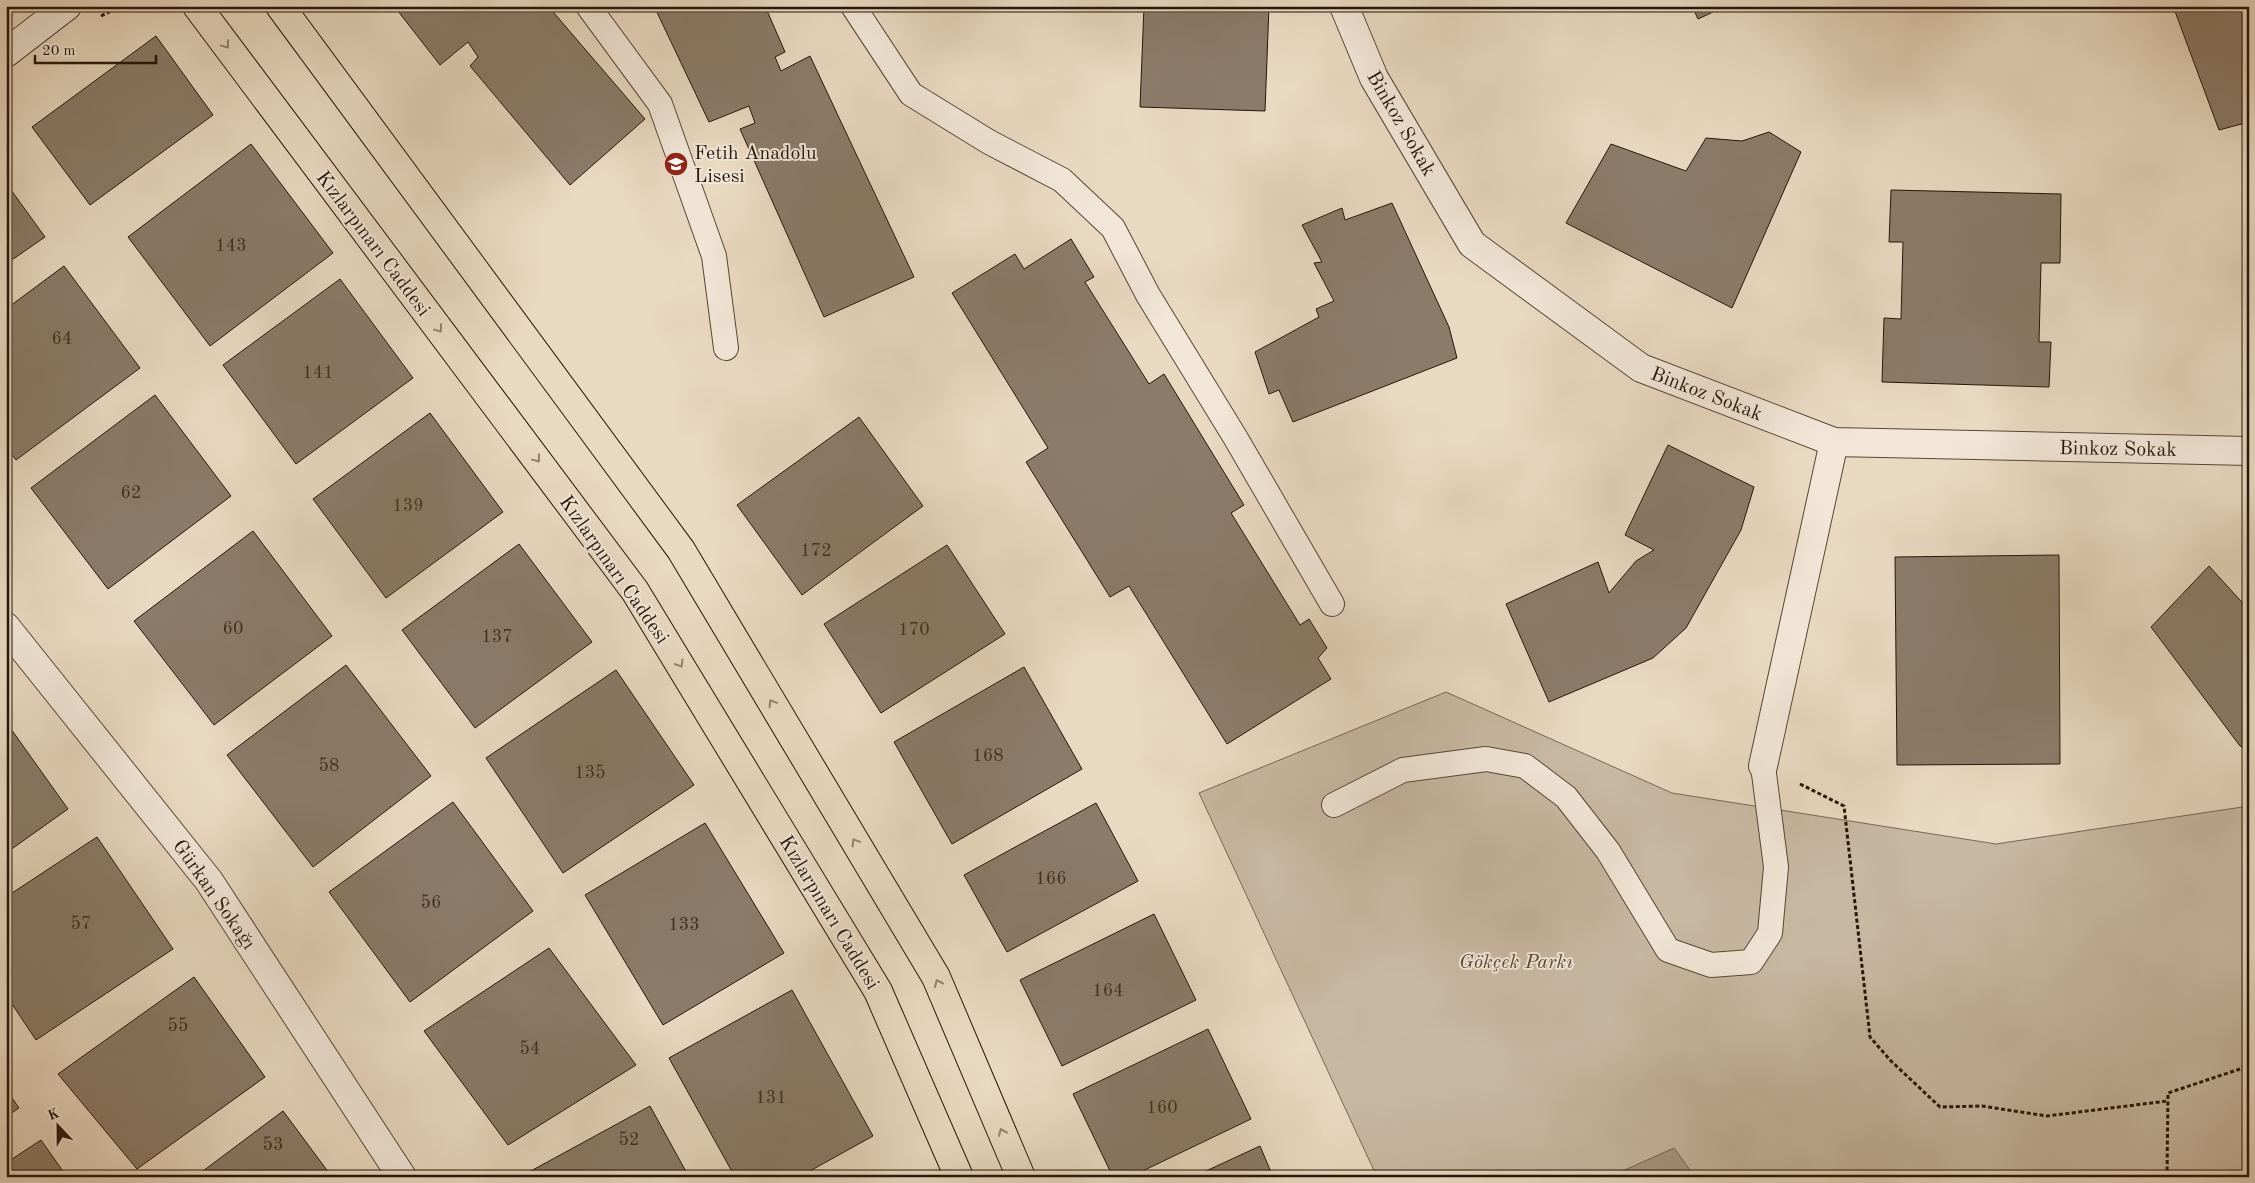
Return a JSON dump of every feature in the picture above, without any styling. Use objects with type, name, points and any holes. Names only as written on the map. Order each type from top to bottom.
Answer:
[{"type":"main road","name":"Kızlarpınarı Caddesi","points":[[197,6],[635,591],[878,991],[960,1177]]},
{"type":"main road","points":[[280,6],[681,550],[936,977],[1021,1177]]},
{"type":"street","points":[[6,53],[67,6]]},
{"type":"street","name":"Binkoz Sokak","points":[[1344,6],[1374,78],[1472,244],[1641,368],[1834,442],[2249,451]]},
{"type":"street","points":[[1763,766],[1834,442]]},
{"type":"street","name":"Gürkan Sokağı","points":[[6,627],[209,881],[402,1177]]},
{"type":"lane","points":[[588,6],[660,104],[714,256],[726,348]]},
{"type":"lane","points":[[853,6],[911,94],[989,142],[1062,180],[1113,228],[1148,295],[1235,437],[1332,604]]},
{"type":"lane","points":[[1334,805],[1403,770],[1486,759],[1525,766],[1566,797],[1608,852],[1668,950],[1711,966],[1751,962],[1770,933],[1776,867],[1763,766]]},
{"type":"path","points":[[1763,766],[1844,806],[1870,1037],[1891,1061],[1940,1107],[1982,1106],[2046,1116],[2167,1101]]},
{"type":"path","points":[[2167,1177],[2168,1093],[2249,1066]]},
{"type":"green space","name":"Gökçek Parkı","points":[[1446,692],[1672,793],[1996,844],[2249,806],[2249,1177],[1377,1177],[1199,793]]},
{"type":"shaded area","points":[[1674,1148],[1695,1177],[1609,1177]]},
{"type":"building","points":[[394,6],[548,6],[645,119],[570,185],[470,66],[478,57],[468,42],[440,65]]},
{"type":"building","points":[[654,6],[765,6],[785,52],[775,57],[781,71],[810,56],[914,277],[824,317],[740,129],[755,123],[749,106],[709,122]]},
{"type":"building","points":[[1144,6],[1269,6],[1265,111],[1140,107]]},
{"type":"building","points":[[1692,6],[1726,6],[1698,19]]},
{"type":"building","points":[[2173,6],[2249,6],[2249,122],[2219,130]]},
{"type":"building","points":[[156,36],[213,115],[90,205],[32,127]]},
{"type":"building","points":[[1769,132],[1801,152],[1732,308],[1566,223],[1611,144],[1686,171],[1706,138],[1742,141]]},
{"type":"building","points":[[251,144],[333,253],[210,346],[128,237]]},
{"type":"building","points":[[6,183],[45,237],[6,264]]},
{"type":"building","points":[[1891,190],[2061,194],[2060,263],[2041,263],[2039,342],[2051,342],[2049,387],[1882,382],[1884,318],[1901,319],[1903,242],[1889,242]]},
{"type":"building","points":[[1392,203],[1449,327],[1457,358],[1293,422],[1279,390],[1269,394],[1255,352],[1319,317],[1316,309],[1334,301],[1314,263],[1322,262],[1302,225],[1342,208],[1345,220]]},
{"type":"building","points":[[1071,239],[1094,277],[1085,282],[1149,384],[1164,374],[1244,505],[1231,513],[1300,625],[1309,619],[1327,648],[1318,658],[1331,679],[1227,744],[1129,586],[1110,597],[1026,462],[1048,448],[952,293],[1015,254],[1024,269]]},
{"type":"building","points":[[64,266],[140,368],[16,460],[6,447],[6,309]]},
{"type":"building","points":[[340,279],[413,378],[296,464],[223,365]]},
{"type":"building","points":[[2249,308],[2249,376],[2247,376]]},
{"type":"building","points":[[155,395],[231,496],[108,589],[31,488]]},
{"type":"building","points":[[430,413],[503,512],[386,598],[313,499]]},
{"type":"building","points":[[859,417],[923,506],[802,595],[737,505]]},
{"type":"building","points":[[1668,445],[1754,487],[1741,530],[1686,628],[1653,658],[1549,702],[1506,604],[1598,562],[1609,593],[1636,561],[1654,550],[1625,535]]},
{"type":"building","points":[[253,531],[332,636],[214,725],[134,621]]},
{"type":"building","points":[[519,544],[592,642],[475,728],[402,630]]},
{"type":"building","points":[[947,545],[1005,634],[881,713],[824,624]]},
{"type":"building","points":[[2059,555],[2060,764],[1897,765],[1895,557]]},
{"type":"building","points":[[2209,566],[2249,610],[2249,749],[2240,746],[2151,627]]},
{"type":"building","points":[[346,665],[431,776],[313,867],[227,755]]},
{"type":"building","points":[[1024,667],[1082,769],[952,844],[894,742]]},
{"type":"building","points":[[616,670],[694,785],[563,873],[486,758]]},
{"type":"building","points":[[6,722],[68,809],[6,853]]},
{"type":"building","points":[[453,802],[533,911],[410,1002],[329,892]]},
{"type":"building","points":[[1096,803],[1138,881],[1007,952],[964,875]]},
{"type":"building","points":[[705,823],[784,953],[663,1025],[585,895]]},
{"type":"building","points":[[97,837],[173,949],[36,1040],[6,995],[6,897]]},
{"type":"building","points":[[1154,914],[1196,1000],[1062,1066],[1020,980]]},
{"type":"building","points":[[549,948],[636,1065],[508,1145],[424,1031]]},
{"type":"building","points":[[194,977],[265,1077],[137,1169],[58,1074]]},
{"type":"building","points":[[792,990],[873,1136],[799,1177],[735,1177],[669,1058]]},
{"type":"building","points":[[1208,1029],[1251,1119],[1130,1177],[1113,1177],[1073,1094]]},
{"type":"building","points":[[6,1089],[19,1108],[6,1117]]},
{"type":"building","points":[[650,1106],[689,1177],[532,1177],[529,1172]]},
{"type":"building","points":[[283,1111],[332,1177],[195,1177]]},
{"type":"building","points":[[41,1140],[67,1177],[6,1177],[6,1163]]},
{"type":"building","points":[[1260,1146],[1273,1177],[1193,1177]]},
{"type":"place","name":"Fetih Anadolu Lisesi","points":[[676,164]]}]
